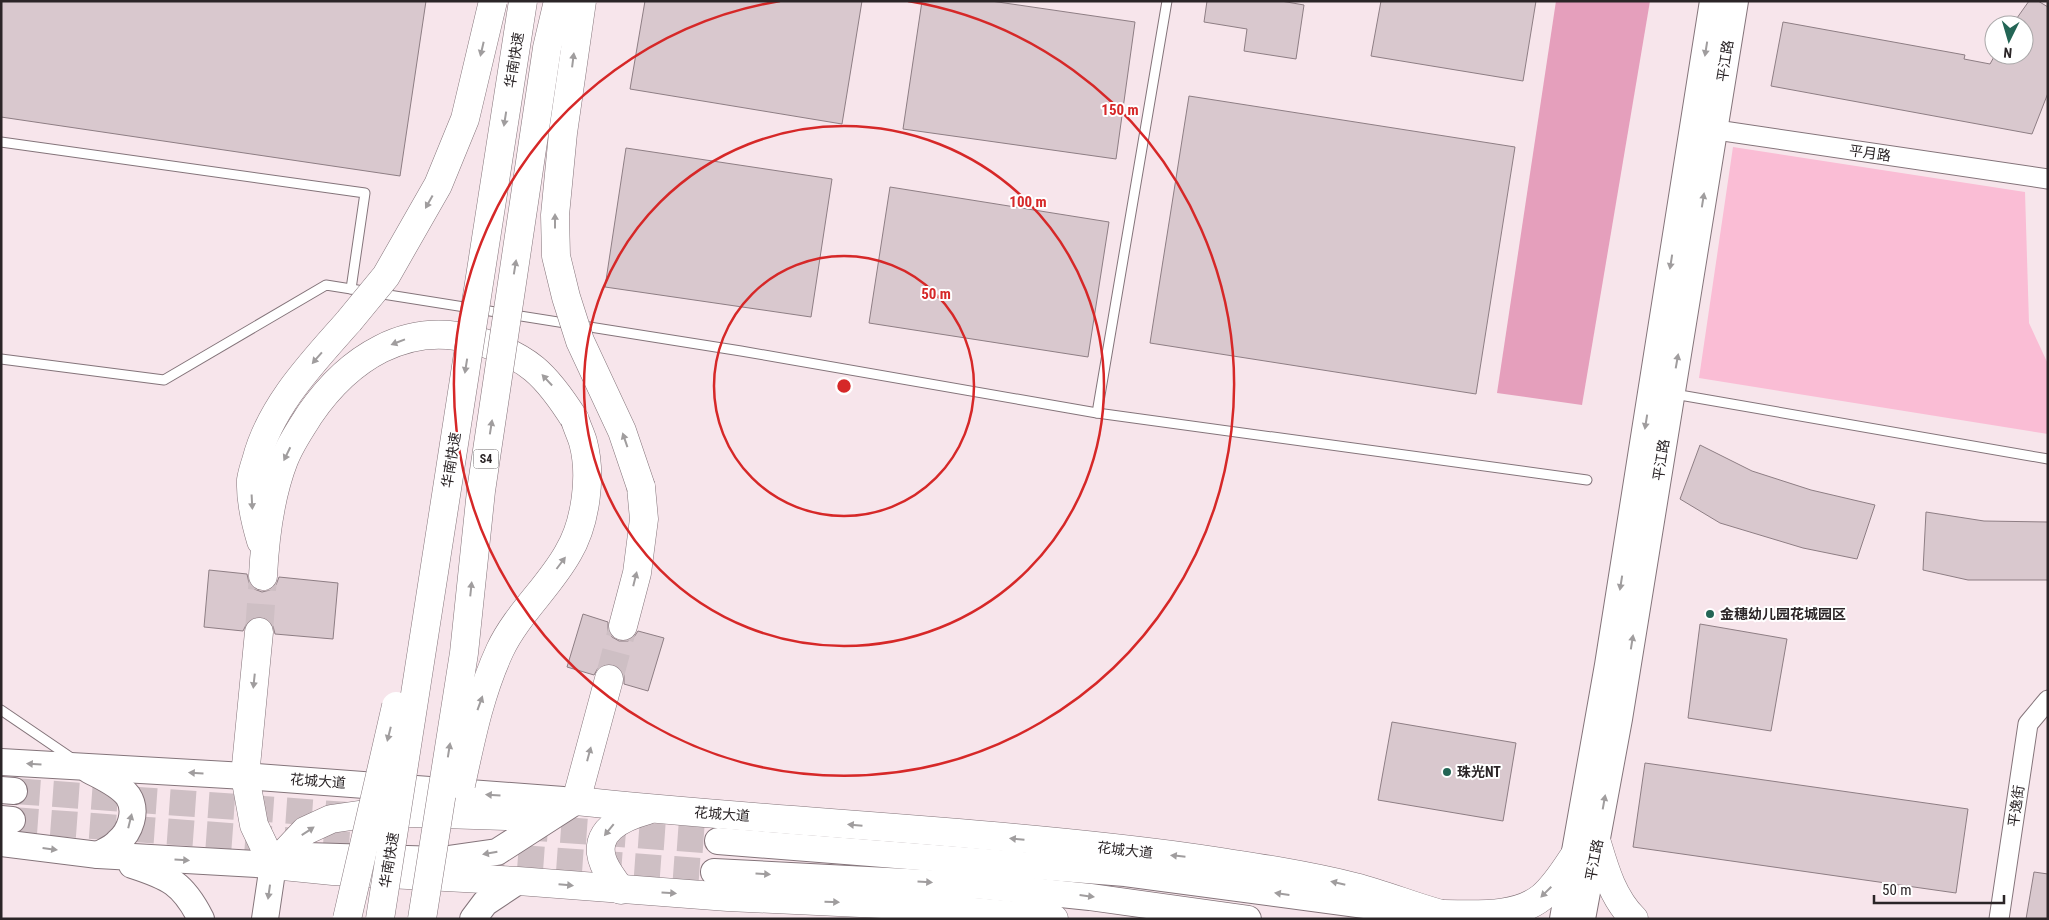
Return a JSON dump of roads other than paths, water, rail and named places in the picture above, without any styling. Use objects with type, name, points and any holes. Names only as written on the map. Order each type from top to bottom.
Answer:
[{"type":"main road","points":[[423,919],[444,867],[477,710],[500,649],[517,622],[568,553],[580,526],[586,501],[586,470],[583,443],[575,420],[556,390],[535,368],[517,356],[492,345],[460,336],[432,335],[406,339],[372,352],[340,377],[322,396],[302,426],[284,459],[273,496],[264,564],[252,510],[251,479],[259,450],[271,421],[306,371],[386,276],[438,185],[465,119],[493,1]]},
{"type":"main road","name":"华南快速","points":[[380,919],[522,1]]},
{"type":"main road","name":"S4","points":[[423,919],[464,653],[481,492],[547,48],[558,1]]},
{"type":"main road","points":[[582,1],[555,214],[556,256],[566,297],[580,341],[622,431],[641,487],[644,519],[637,573],[623,626]]},
{"type":"main road","points":[[347,919],[384,753],[440,534]]},
{"type":"main road","points":[[259,632],[245,776],[254,825],[273,865]]},
{"type":"main road","points":[[273,865],[305,832],[331,819],[379,812],[506,816],[576,801],[609,679]]},
{"type":"main road","name":"花城大道","points":[[576,801],[1000,838],[1195,858],[1315,878],[1357,888],[1435,914],[1462,919]]},
{"type":"main road","points":[[621,890],[603,863],[601,842],[615,824],[628,816],[652,809]]},
{"type":"main road","points":[[1435,914],[1504,912],[1531,904],[1548,890],[1586,848],[1606,873],[1618,898],[1634,919]]},
{"type":"main road","points":[[273,865],[342,872],[518,881],[728,897],[882,904],[1054,919]]},
{"type":"street","name":"平江路","points":[[1563,919],[1586,848],[1619,719],[1672,393],[1704,128],[1713,1]]},
{"type":"street","name":"平江路","points":[[1582,919],[1586,848],[1607,675],[1704,128],[1735,1]]},
{"type":"street","name":"平月路","points":[[1704,128],[2048,178]]},
{"type":"street","name":"平逸街","points":[[2000,919],[2028,724],[2048,700]]},
{"type":"street","name":"花城大道","points":[[1,762],[245,776],[576,801]]},
{"type":"street","points":[[86,768],[118,787],[129,797],[132,808],[132,820],[127,831],[119,842],[98,855]]},
{"type":"street","points":[[1,843],[98,855],[273,865],[306,856],[441,860],[497,852],[576,801]]},
{"type":"street","name":"花城大道","points":[[718,841],[1125,873],[1435,914]]},
{"type":"street","points":[[98,855],[155,872],[173,881],[190,898],[200,919]]},
{"type":"street","points":[[265,919],[273,865]]},
{"type":"street","points":[[714,872],[984,886],[1090,897],[1248,919]]},
{"type":"street","points":[[473,919],[485,903],[518,881]]},
{"type":"lane","points":[[1097,413],[1167,1]]},
{"type":"lane","points":[[1,142],[365,193],[351,289]]},
{"type":"lane","points":[[1,359],[164,380],[326,285],[741,351],[1097,413],[1587,480]]},
{"type":"lane","points":[[1672,393],[2048,459]]},
{"type":"lane","points":[[1,710],[86,768]]},
{"type":"tunnel","points":[[259,632],[263,576]]},
{"type":"tunnel","points":[[609,679],[623,626]]},
{"type":"tunnel","points":[[14,791],[348,815]]},
{"type":"tunnel","points":[[12,820],[365,846]]},
{"type":"tunnel","points":[[522,827],[718,841]]},
{"type":"tunnel","points":[[479,855],[714,872]]},
{"type":"place","name":"金穗幼儿园花城园区","points":[[1710,614]]},
{"type":"place","name":"珠光NT","points":[[1447,772]]}]
